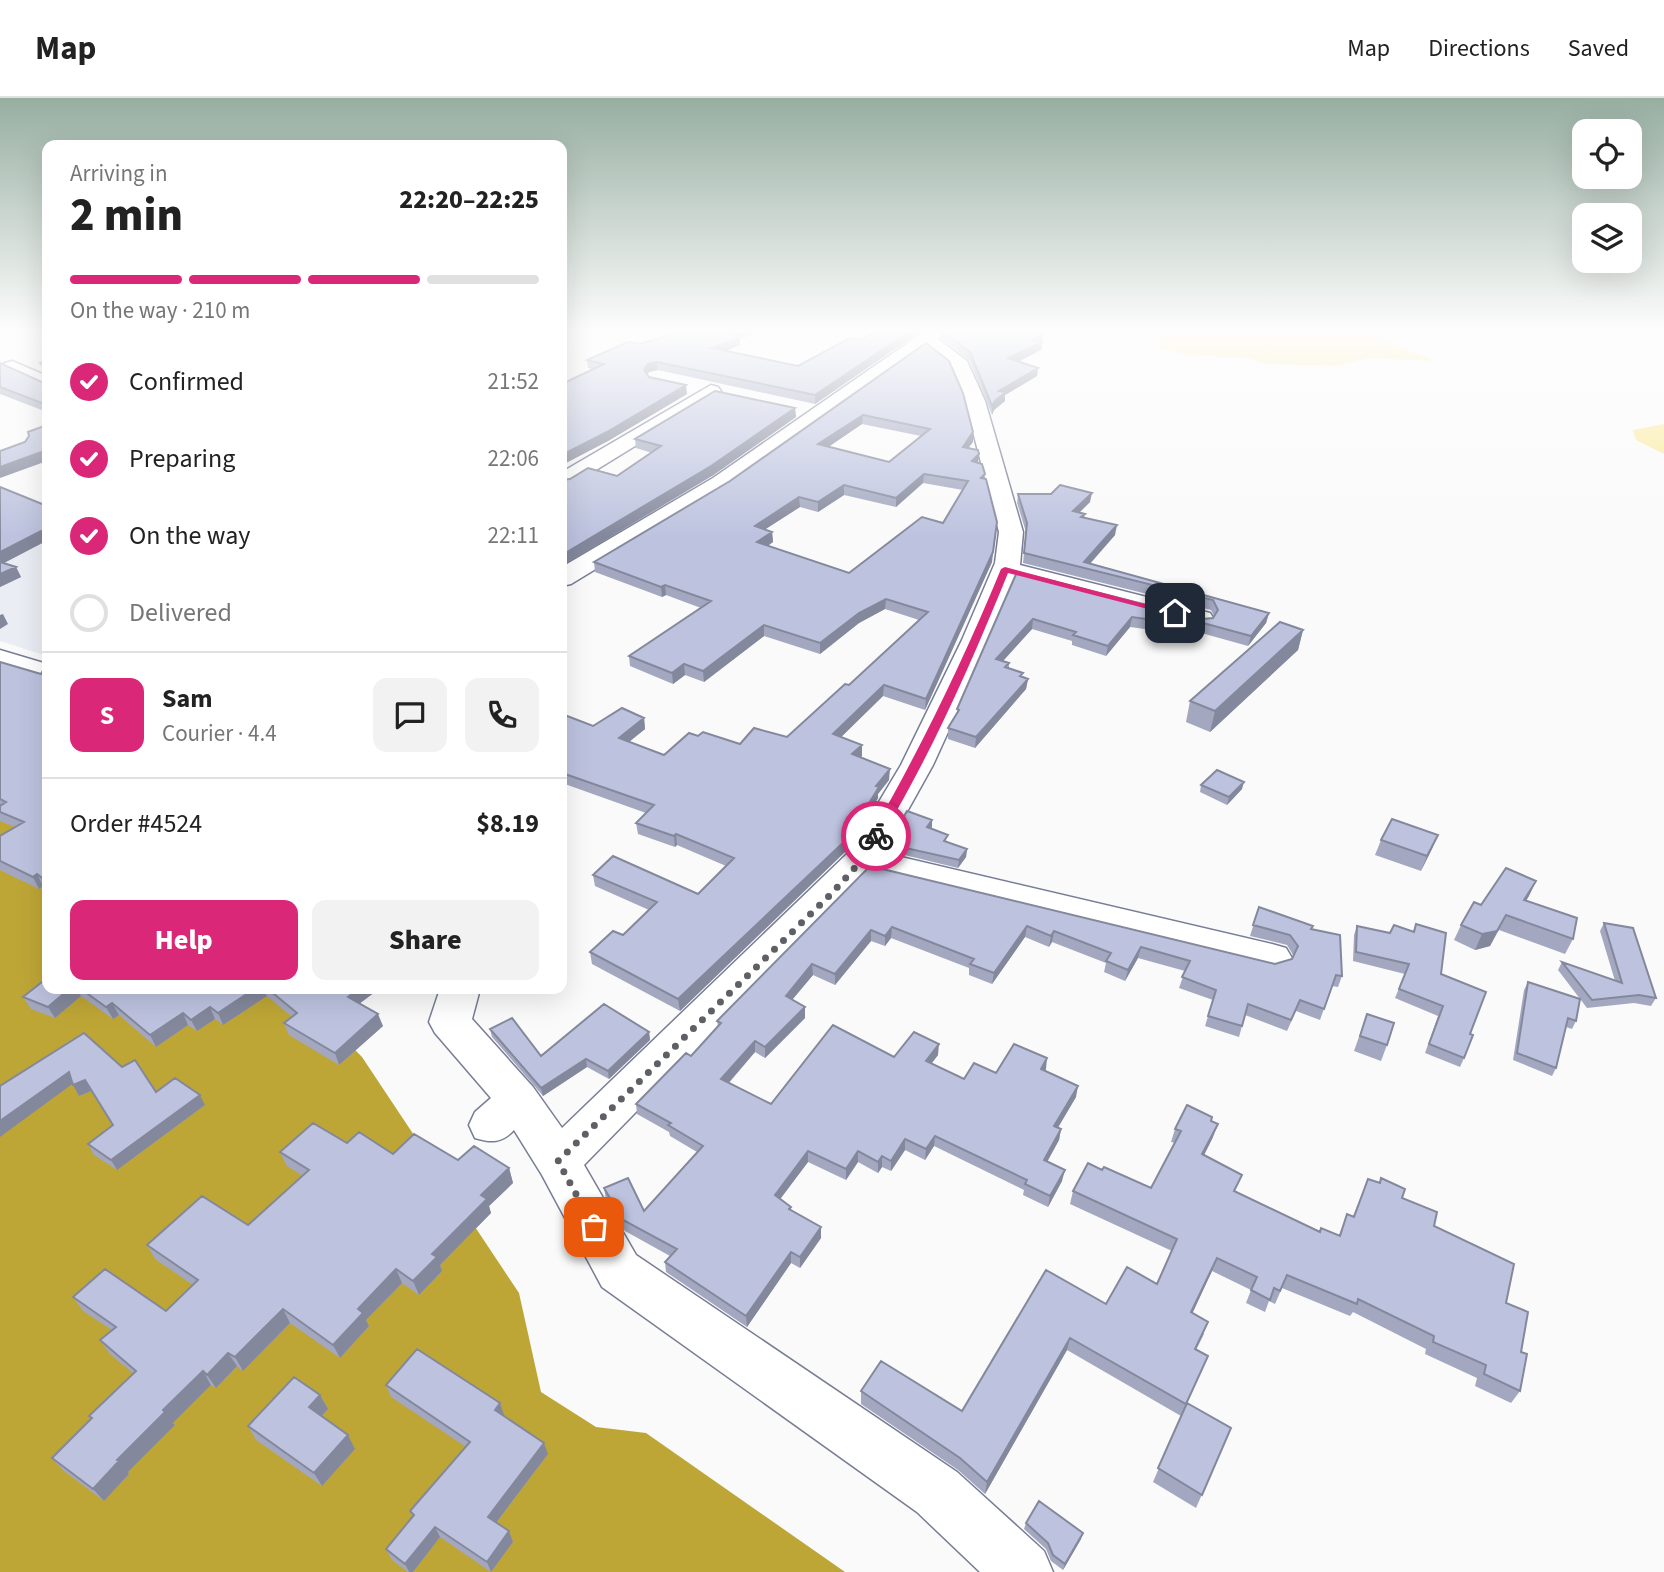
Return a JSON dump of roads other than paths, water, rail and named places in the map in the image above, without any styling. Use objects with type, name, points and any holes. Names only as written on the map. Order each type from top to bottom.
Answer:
[{"type":"street","points":[[567,478],[706,400]]},
{"type":"street","points":[[567,575],[720,483],[840,400]]},
{"type":"street","points":[[558,1161],[862,860],[917,765],[976,640],[1005,569],[1011,532],[974,400]]},
{"type":"street","points":[[792,408],[820,414]]},
{"type":"street","points":[[1005,569],[1199,619]]},
{"type":"street","points":[[0,659],[42,672]]},
{"type":"street","points":[[862,860],[1272,958]]},
{"type":"street","points":[[458,994],[450,1022],[505,1112],[558,1161],[619,1271],[937,1492],[1023,1572]]}]
